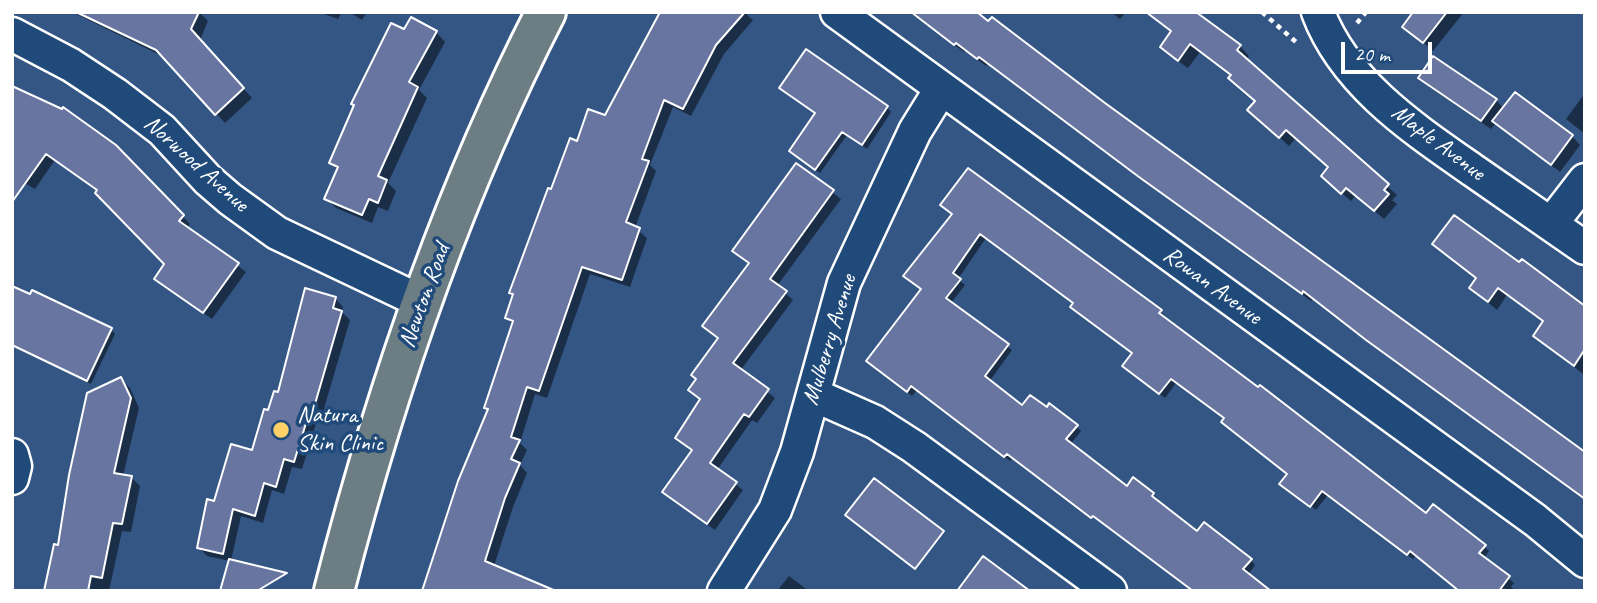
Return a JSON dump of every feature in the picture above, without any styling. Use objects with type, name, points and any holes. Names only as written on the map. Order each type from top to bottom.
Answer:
[{"type":"main road","name":"Newton Road","points":[[334,591],[356,504],[386,404],[422,302],[469,177],[520,62],[546,12]]},
{"type":"street","name":"Rowan Avenue","points":[[838,12],[1535,520],[1585,561]]},
{"type":"street","name":"Maple Avenue","points":[[1318,12],[1326,33],[1354,72],[1403,121],[1585,248]]},
{"type":"street","name":"Norwood Avenue","points":[[12,34],[71,65],[115,94],[162,130],[208,180],[277,233],[422,302]]},
{"type":"street","name":"Mulberry Avenue","points":[[724,591],[775,510],[797,452],[844,283],[915,131],[941,89]]},
{"type":"street","points":[[1551,224],[1585,180]]},
{"type":"street","points":[[814,395],[885,428],[1096,587]]},
{"type":"street","points":[[12,455],[15,466],[12,478]]},
{"type":"building","points":[[76,12],[199,12],[191,29],[244,88],[215,115],[156,50]]},
{"type":"building","points":[[660,12],[745,12],[716,45],[683,109],[664,100],[642,159],[649,161],[626,222],[640,228],[622,280],[582,267],[539,391],[527,387],[511,437],[520,440],[511,459],[520,463],[505,498],[485,561],[556,591],[422,591],[458,481],[488,409],[484,408],[513,321],[505,318],[513,294],[509,293],[548,188],[551,189],[570,138],[577,141],[588,109],[605,115]]},
{"type":"building","points":[[911,12],[977,12],[988,21],[992,17],[1105,103],[1585,452],[1585,499],[1303,291],[1302,294],[979,57],[977,59],[956,43],[954,45]]},
{"type":"building","points":[[1146,12],[1196,12],[1241,45],[1237,50],[1389,184],[1384,190],[1389,194],[1374,211],[1346,188],[1341,194],[1321,176],[1328,167],[1286,130],[1279,138],[1247,110],[1255,101],[1228,78],[1231,75],[1190,44],[1178,61],[1160,47],[1171,31]]},
{"type":"building","points":[[1413,12],[1447,12],[1423,43],[1402,27]]},
{"type":"building","points":[[411,17],[437,31],[409,82],[418,87],[378,176],[387,180],[378,203],[369,199],[362,215],[324,199],[338,167],[329,163],[354,105],[351,104],[391,23],[404,29]]},
{"type":"building","points":[[806,49],[888,106],[862,145],[842,132],[815,170],[789,151],[815,113],[779,88]]},
{"type":"building","points":[[1433,56],[1497,99],[1481,121],[1418,78]]},
{"type":"building","points":[[12,86],[62,109],[63,107],[116,145],[184,215],[179,221],[239,263],[203,313],[154,279],[164,264],[95,193],[97,190],[46,154],[12,202]]},
{"type":"building","points":[[1515,92],[1573,135],[1551,165],[1492,121]]},
{"type":"building","points":[[796,163],[834,190],[770,279],[787,291],[733,363],[769,389],[749,417],[744,414],[710,463],[737,482],[707,524],[662,492],[692,450],[675,438],[700,399],[688,390],[696,379],[691,375],[718,338],[702,326],[749,263],[732,251]]},
{"type":"building","points":[[968,168],[1162,310],[1159,313],[1258,387],[1260,385],[1426,513],[1433,504],[1486,545],[1479,553],[1510,576],[1499,591],[1459,591],[1410,551],[1407,555],[1322,491],[1310,507],[1279,484],[1287,474],[1221,422],[1224,418],[1171,379],[1159,394],[1122,366],[1132,353],[1070,307],[1073,303],[980,234],[953,273],[961,279],[946,298],[1009,344],[985,376],[1022,405],[1030,395],[1047,407],[1049,403],[1078,425],[1066,439],[1127,486],[1133,477],[1154,493],[1152,496],[1197,531],[1204,522],[1252,559],[1243,569],[1271,591],[1193,591],[1007,454],[1004,457],[911,386],[907,392],[866,361],[921,289],[903,276],[952,214],[940,205]]},
{"type":"building","points":[[1454,215],[1519,262],[1522,259],[1585,306],[1585,349],[1574,366],[1533,336],[1543,321],[1498,288],[1488,302],[1469,288],[1476,278],[1432,244]]},
{"type":"building","points":[[12,286],[30,294],[32,290],[112,328],[87,381],[12,345]]},
{"type":"building","points":[[305,288],[336,297],[333,308],[342,311],[315,404],[312,404],[294,462],[284,459],[276,487],[264,483],[255,516],[233,509],[223,554],[197,548],[207,499],[214,501],[231,444],[252,450],[264,409],[268,410],[274,391],[278,392]]},
{"type":"building","points":[[121,377],[131,398],[114,473],[132,476],[122,524],[113,523],[102,578],[91,576],[88,591],[44,591],[54,544],[58,545],[69,475],[87,393]]},
{"type":"building","points":[[874,478],[944,531],[915,569],[845,515]]},
{"type":"building","points":[[983,556],[1030,591],[957,591]]},
{"type":"building","points":[[229,559],[287,573],[257,591],[220,591]]},
{"type":"place","name":"Natura Skin Clinic","points":[[281,430]]}]
